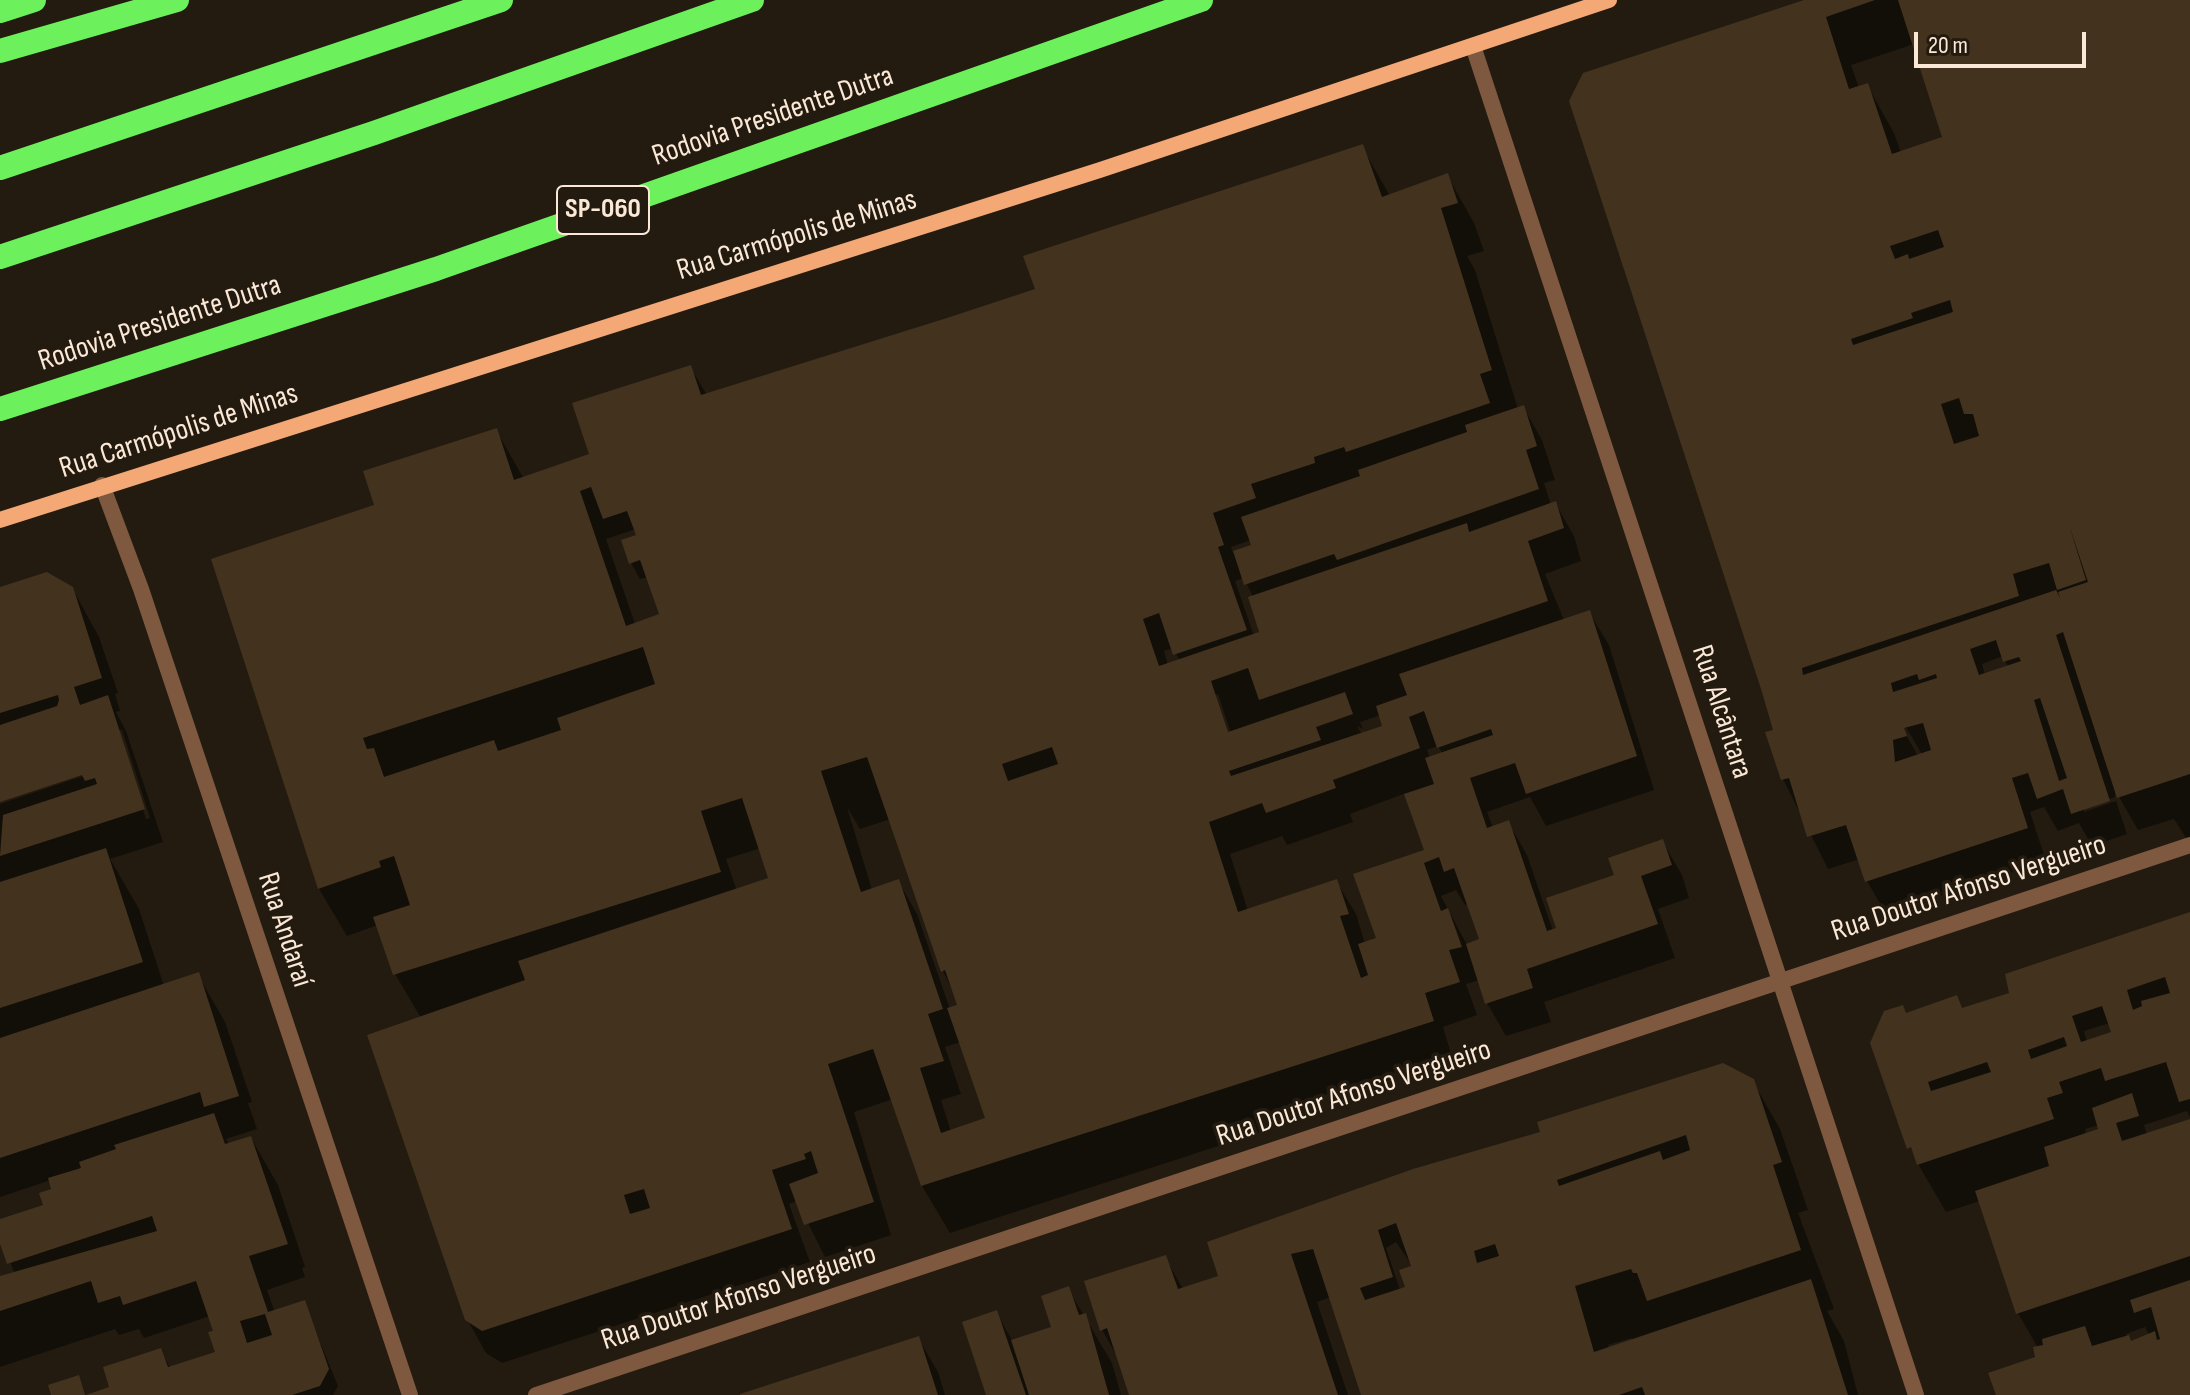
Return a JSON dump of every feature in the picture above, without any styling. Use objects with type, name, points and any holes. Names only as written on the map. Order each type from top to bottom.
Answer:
[{"type":"highway","points":[[0,11],[34,0]]},
{"type":"highway","points":[[0,51],[177,0]]},
{"type":"highway","points":[[0,168],[501,0]]},
{"type":"highway","points":[[0,257],[374,133],[752,0]]},
{"type":"highway","name":"Rodovia Presidente Dutra","points":[[0,409],[436,269],[1201,0]]},
{"type":"main road","name":"Rua Carmópolis de Minas","points":[[0,520],[102,485],[1100,170],[1609,0]]},
{"type":"street","name":"Rua Alcântara","points":[[1473,46],[1916,1395]]},
{"type":"street","name":"Rua Andaraí","points":[[102,485],[141,589],[410,1395]]},
{"type":"street","name":"Rua Doutor Afonso Vergueiro","points":[[536,1395],[2190,845]]},
{"type":"building","points":[[1804,0],[1875,0],[1826,17],[1849,89],[1868,83],[1892,154],[1942,137],[1898,0],[2190,0],[2190,774],[2117,798],[2063,632],[2056,635],[2110,801],[2071,814],[2063,789],[2037,799],[2028,773],[2012,778],[2028,828],[1865,882],[1846,825],[1807,837],[1789,778],[1781,780],[1765,732],[1773,730],[1762,692],[1569,101],[1583,73]],"holes":[[[1938,230],[1944,247],[1909,259],[1908,254],[1895,259],[1890,246]],[[1950,300],[1953,312],[1853,345],[1851,339],[1913,318],[1911,313]],[[1959,398],[1964,414],[1973,414],[1979,436],[1954,444],[1941,404]],[[2069,525],[2088,582],[2058,592],[2060,598],[2056,590],[1803,675],[1802,668],[2019,596],[2013,574],[2049,563],[2057,590],[2086,580]],[[1996,640],[2003,662],[2019,657],[2021,661],[1979,675],[1970,649]],[[1917,674],[1919,680],[1936,674],[1937,678],[1893,692],[1891,683]],[[2040,698],[2067,778],[2059,781],[2034,700]],[[1923,723],[1931,750],[1895,762],[1893,740],[1907,736],[1904,728]]]},
{"type":"building","points":[[1363,144],[1382,197],[1448,173],[1458,203],[1441,208],[1492,370],[1480,374],[1490,403],[1346,452],[1344,447],[1314,457],[1315,463],[1251,484],[1256,498],[1213,513],[1224,545],[1218,547],[1247,630],[1173,655],[1159,613],[1143,619],[1159,666],[1259,632],[1248,597],[1467,523],[1469,532],[1556,501],[1564,528],[1528,541],[1548,601],[1259,700],[1248,668],[1211,681],[1228,732],[1345,692],[1353,714],[1316,727],[1321,740],[1229,771],[1231,776],[1382,726],[1376,706],[1407,695],[1399,674],[1590,610],[1637,756],[1526,794],[1515,763],[1470,778],[1487,828],[1509,820],[1547,931],[1556,928],[1546,898],[1614,875],[1608,858],[1663,839],[1672,865],[1641,876],[1658,924],[1527,969],[1533,988],[1485,1004],[1466,944],[1479,939],[1454,868],[1444,872],[1439,857],[1424,863],[1441,911],[1448,908],[1462,947],[1449,950],[1460,982],[1425,993],[1434,1021],[921,1186],[873,1049],[828,1064],[874,1202],[804,1225],[789,1184],[818,1173],[811,1151],[804,1154],[806,1159],[772,1170],[792,1229],[482,1331],[465,1320],[367,1035],[525,980],[518,961],[768,878],[742,798],[701,811],[721,872],[393,975],[373,917],[410,905],[394,856],[379,861],[381,867],[318,889],[211,559],[374,505],[363,471],[497,428],[514,480],[589,454],[572,403],[691,365],[701,395],[1035,289],[1023,256]],"holes":[[[591,487],[603,519],[627,511],[636,535],[621,540],[629,564],[640,560],[659,614],[626,626],[580,491]],[[643,647],[655,684],[557,718],[561,730],[498,751],[494,740],[384,777],[374,748],[367,749],[363,738]],[[1424,711],[1437,748],[1491,729],[1493,735],[1425,758],[1434,784],[1404,794],[1424,850],[1353,874],[1376,938],[1358,944],[1368,975],[1361,978],[1340,916],[1349,914],[1337,879],[1238,912],[1209,822],[1262,803],[1266,813],[1336,788],[1333,780],[1420,748],[1409,717]],[[1052,747],[1058,764],[1008,781],[1002,764]],[[867,757],[941,972],[945,970],[957,1005],[947,1008],[985,1118],[941,1133],[920,1068],[944,1061],[928,1014],[943,1009],[899,879],[861,892],[821,771]],[[644,1189],[650,1208],[630,1214],[624,1195]]]},
{"type":"building","points":[[1524,405],[1537,446],[1526,450],[1539,489],[1337,560],[1334,554],[1244,585],[1233,551],[1251,545],[1241,517],[1360,476],[1358,470],[1467,432],[1465,425]]},
{"type":"building","points":[[47,572],[73,587],[102,678],[74,687],[80,705],[108,695],[145,809],[0,856],[3,815],[97,784],[95,778],[85,781],[82,775],[0,802],[0,725],[57,706],[59,700],[58,695],[0,713],[0,587]]},
{"type":"building","points":[[106,848],[143,962],[0,1008],[0,882]]},
{"type":"building","points":[[2190,912],[2190,1099],[2179,1102],[2166,1062],[2105,1081],[2101,1068],[2059,1082],[2063,1093],[2047,1098],[2054,1119],[1917,1165],[1911,1147],[1907,1149],[1870,1043],[1884,1011],[1903,1005],[1906,1013],[1957,995],[1962,1008],[2009,993],[2005,974]],"holes":[[[2165,977],[2170,993],[2141,1001],[2142,1006],[2133,1010],[2127,990]],[[2102,1006],[2111,1032],[2081,1042],[2072,1016]],[[2064,1037],[2067,1046],[2031,1059],[2028,1050]],[[1987,1062],[1991,1072],[1931,1091],[1928,1082]]]},
{"type":"building","points":[[199,972],[239,1096],[204,1107],[200,1092],[0,1158],[0,1038]]},
{"type":"building","points":[[1723,1063],[1754,1079],[1782,1162],[1773,1165],[1801,1250],[1647,1301],[1637,1273],[1631,1269],[1575,1286],[1594,1352],[1811,1279],[1848,1395],[1645,1395],[1642,1387],[1619,1395],[1361,1395],[1313,1249],[1291,1254],[1338,1395],[1129,1395],[1107,1328],[1100,1331],[1084,1281],[1166,1255],[1178,1289],[1218,1276],[1207,1242],[1413,1169],[1540,1132],[1537,1122]],"holes":[[[1686,1135],[1690,1150],[1663,1160],[1660,1151],[1559,1186],[1557,1180]],[[1396,1223],[1411,1266],[1399,1270],[1405,1287],[1365,1300],[1360,1288],[1393,1277],[1378,1230]],[[1495,1244],[1499,1256],[1477,1263],[1474,1251]]]},
{"type":"building","points":[[2132,1093],[2139,1116],[2116,1123],[2122,1141],[2190,1119],[2190,1256],[2016,1314],[1975,1191],[2049,1166],[2044,1147],[2098,1129],[2092,1108]]},
{"type":"building","points":[[214,1113],[225,1144],[251,1136],[288,1244],[249,1256],[268,1312],[305,1300],[329,1369],[320,1386],[292,1395],[86,1395],[109,1387],[103,1367],[161,1348],[168,1367],[215,1352],[208,1332],[213,1331],[196,1281],[123,1305],[120,1296],[98,1303],[91,1281],[0,1311],[0,1276],[157,1231],[152,1216],[7,1264],[0,1244],[0,1219],[43,1205],[39,1193],[51,1189],[48,1178],[81,1168],[79,1162],[116,1149],[114,1145]],"holes":[[[265,1314],[272,1335],[247,1343],[240,1321]]]},
{"type":"building","points":[[2190,1280],[2190,1395],[1996,1395],[1988,1373],[2035,1357],[2033,1347],[2043,1345],[2042,1339],[2085,1326],[2092,1346],[2129,1335],[2131,1341],[2155,1331],[2157,1340],[2160,1339],[2151,1307],[2134,1313],[2130,1300]]},
{"type":"building","points":[[1069,1286],[1079,1315],[1086,1313],[1109,1395],[1029,1395],[1011,1340],[1051,1327],[1041,1296]]},
{"type":"building","points":[[997,1310],[1026,1395],[986,1395],[962,1322]]},
{"type":"building","points":[[919,1336],[938,1395],[740,1395],[740,1394]]},
{"type":"building","points":[[79,1375],[85,1395],[51,1395],[48,1385]]}]
